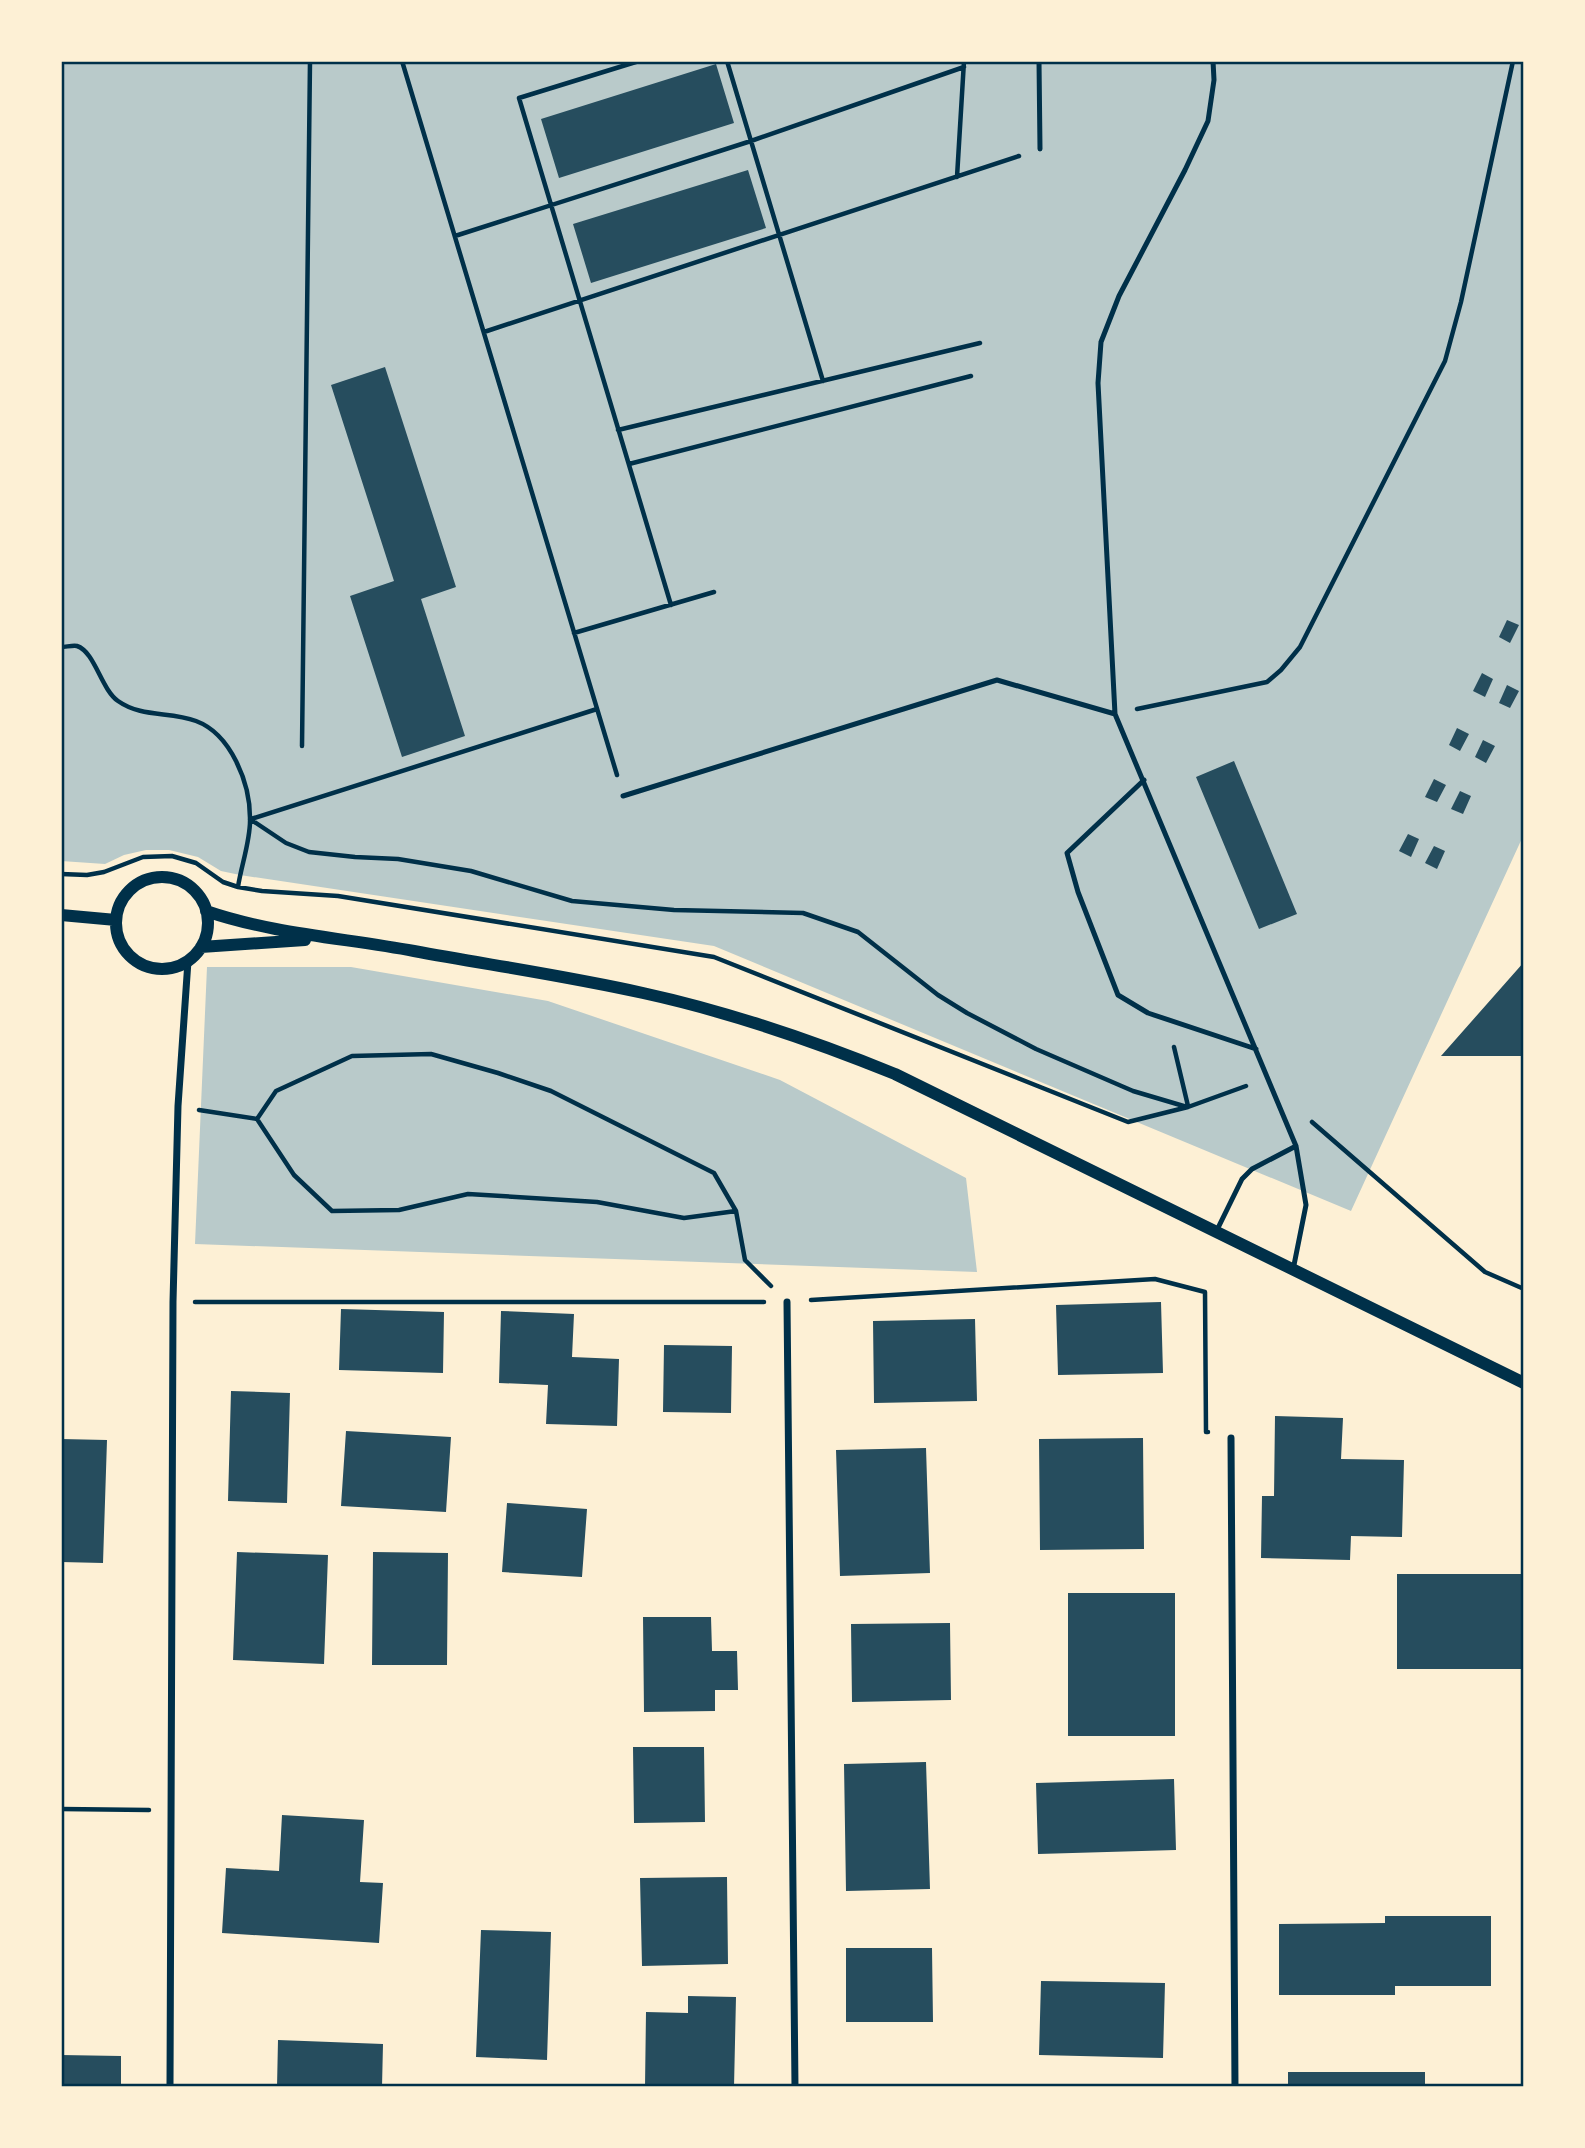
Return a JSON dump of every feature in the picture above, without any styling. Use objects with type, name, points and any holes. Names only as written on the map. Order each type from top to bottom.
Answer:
[{"type":"street","points":[[161,877],[177,879],[192,888],[202,900],[206,911],[207,930],[201,947],[188,961],[178,965],[161,969],[142,964],[130,957],[121,943],[116,920],[119,907],[127,892],[142,881],[161,877]]},
{"type":"street","points":[[206,911],[244,923],[327,939],[398,948],[644,993],[804,1038],[895,1074],[1524,1383]]},
{"type":"street","points":[[61,915],[116,920]]},
{"type":"street","points":[[201,947],[242,942],[327,939]]},
{"type":"street","points":[[170,2087],[173,1302],[177,1106],[188,961]]},
{"type":"street","points":[[787,1302],[795,2087]]},
{"type":"street","points":[[1231,1438],[1235,2087]]},
{"type":"lane","points":[[1039,61],[1040,149]]},
{"type":"lane","points":[[1213,61],[1214,80],[1208,121],[1119,296],[1101,342],[1098,383],[1115,714],[1296,1146],[1306,1205],[1293,1270]]},
{"type":"lane","points":[[623,796],[997,680],[1115,714]]},
{"type":"lane","points":[[1144,780],[1067,853],[1078,892],[1118,995],[1148,1013],[1256,1049]]},
{"type":"lane","points":[[1216,1232],[1242,1179],[1252,1169],[1296,1146]]},
{"type":"path","points":[[302,746],[310,61]]},
{"type":"path","points":[[402,61],[623,796]]},
{"type":"path","points":[[639,61],[519,98],[671,605]]},
{"type":"path","points":[[727,61],[823,381]]},
{"type":"path","points":[[1115,714],[1267,682],[1300,647],[1445,361],[1461,302],[1513,61]]},
{"type":"path","points":[[455,236],[751,141],[964,64],[957,177]]},
{"type":"path","points":[[484,332],[1040,149]]},
{"type":"path","points":[[618,430],[980,343]]},
{"type":"path","points":[[629,464],[971,376]]},
{"type":"path","points":[[574,633],[713,592]]},
{"type":"path","points":[[61,647],[78,646],[90,656],[100,679],[116,700],[137,711],[196,721],[221,736],[241,769],[250,819],[238,887]]},
{"type":"path","points":[[250,819],[597,709]]},
{"type":"path","points":[[250,819],[286,843],[309,852],[355,858],[398,859],[471,871],[572,901],[674,911],[803,913],[858,932],[938,995],[1036,1049],[1133,1091],[1188,1107],[1269,1077]]},
{"type":"path","points":[[1168,1019],[1188,1107]]},
{"type":"path","points":[[257,1119],[276,1091],[352,1056],[431,1054],[551,1091],[714,1173],[736,1211],[745,1260],[787,1302]]},
{"type":"path","points":[[177,1106],[257,1119],[294,1175],[332,1211],[398,1210],[468,1194],[597,1202],[684,1218],[736,1211]]},
{"type":"path","points":[[1308,1118],[1485,1272],[1524,1289]]},
{"type":"path","points":[[173,1302],[787,1302],[1154,1279],[1205,1292],[1206,1432],[1231,1438]]},
{"type":"path","points":[[61,1809],[171,1811]]},
{"type":"shaded area","points":[[61,61],[1524,61],[1524,834],[1351,1211],[714,946],[240,875],[221,871],[198,857],[169,850],[146,850],[124,855],[105,864],[61,861]]},
{"type":"shaded area","points":[[207,967],[351,967],[548,1001],[780,1080],[966,1178],[977,1272],[195,1244]]},
{"type":"building","points":[[716,64],[734,123],[559,178],[541,119]]},
{"type":"building","points":[[748,170],[766,228],[591,283],[573,224]]},
{"type":"building","points":[[385,367],[456,587],[421,599],[465,736],[402,757],[350,596],[394,581],[331,385]]},
{"type":"building","points":[[1507,620],[1519,625],[1510,643],[1499,637]]},
{"type":"building","points":[[1482,673],[1493,679],[1485,697],[1473,691]]},
{"type":"building","points":[[1507,685],[1519,691],[1510,708],[1499,703]]},
{"type":"building","points":[[1457,728],[1469,734],[1460,751],[1449,745]]},
{"type":"building","points":[[1483,740],[1495,746],[1486,763],[1475,757]]},
{"type":"building","points":[[1234,761],[1297,914],[1259,929],[1196,777]]},
{"type":"building","points":[[1434,779],[1446,785],[1437,802],[1425,797]]},
{"type":"building","points":[[1460,791],[1471,796],[1463,814],[1451,809]]},
{"type":"building","points":[[1408,834],[1419,839],[1411,857],[1399,851]]},
{"type":"building","points":[[1434,846],[1445,851],[1437,869],[1425,863]]},
{"type":"building","points":[[1524,962],[1524,1056],[1441,1056]]},
{"type":"building","points":[[1161,1302],[1163,1373],[1058,1375],[1056,1305]]},
{"type":"building","points":[[341,1309],[444,1312],[443,1373],[339,1370]]},
{"type":"building","points":[[501,1311],[574,1314],[572,1357],[619,1359],[617,1426],[546,1424],[548,1385],[499,1383]]},
{"type":"building","points":[[975,1319],[977,1401],[874,1403],[873,1321]]},
{"type":"building","points":[[664,1345],[732,1346],[731,1413],[663,1412]]},
{"type":"building","points":[[231,1391],[290,1393],[287,1503],[228,1501]]},
{"type":"building","points":[[1275,1416],[1343,1418],[1341,1459],[1404,1460],[1402,1537],[1351,1536],[1350,1560],[1261,1558],[1262,1496],[1274,1496]]},
{"type":"building","points":[[346,1431],[451,1437],[446,1512],[341,1506]]},
{"type":"building","points":[[1143,1438],[1144,1549],[1040,1550],[1039,1439]]},
{"type":"building","points":[[61,1439],[107,1440],[103,1563],[61,1562]]},
{"type":"building","points":[[926,1448],[930,1573],[840,1576],[836,1450]]},
{"type":"building","points":[[507,1503],[587,1509],[582,1577],[502,1572]]},
{"type":"building","points":[[237,1552],[328,1555],[324,1664],[233,1660]]},
{"type":"building","points":[[373,1552],[448,1553],[447,1665],[372,1665]]},
{"type":"building","points":[[1397,1574],[1524,1574],[1524,1669],[1397,1669]]},
{"type":"building","points":[[1068,1593],[1175,1593],[1175,1736],[1068,1736]]},
{"type":"building","points":[[643,1617],[711,1617],[712,1651],[737,1651],[738,1690],[715,1690],[715,1711],[644,1712]]},
{"type":"building","points":[[950,1623],[951,1700],[852,1702],[851,1624]]},
{"type":"building","points":[[633,1747],[704,1747],[705,1822],[634,1823]]},
{"type":"building","points":[[926,1762],[930,1889],[846,1891],[844,1764]]},
{"type":"building","points":[[1174,1779],[1176,1850],[1038,1854],[1036,1783]]},
{"type":"building","points":[[282,1815],[364,1820],[360,1882],[383,1883],[379,1943],[222,1933],[226,1868],[279,1871]]},
{"type":"building","points":[[727,1877],[728,1964],[642,1966],[640,1878]]},
{"type":"building","points":[[1385,1916],[1491,1916],[1491,1986],[1395,1986],[1395,1995],[1279,1995],[1279,1924],[1385,1923]]},
{"type":"building","points":[[481,1930],[551,1932],[547,2060],[476,2057]]},
{"type":"building","points":[[846,1948],[932,1948],[933,2022],[846,2022]]},
{"type":"building","points":[[1041,1981],[1165,1983],[1163,2058],[1039,2055]]},
{"type":"building","points":[[688,1996],[736,1997],[734,2087],[645,2087],[646,2012],[688,2013]]},
{"type":"building","points":[[278,2040],[383,2044],[382,2087],[277,2087]]},
{"type":"building","points":[[61,2055],[121,2056],[121,2087],[61,2087]]},
{"type":"building","points":[[1288,2072],[1425,2072],[1425,2087],[1288,2087]]}]
